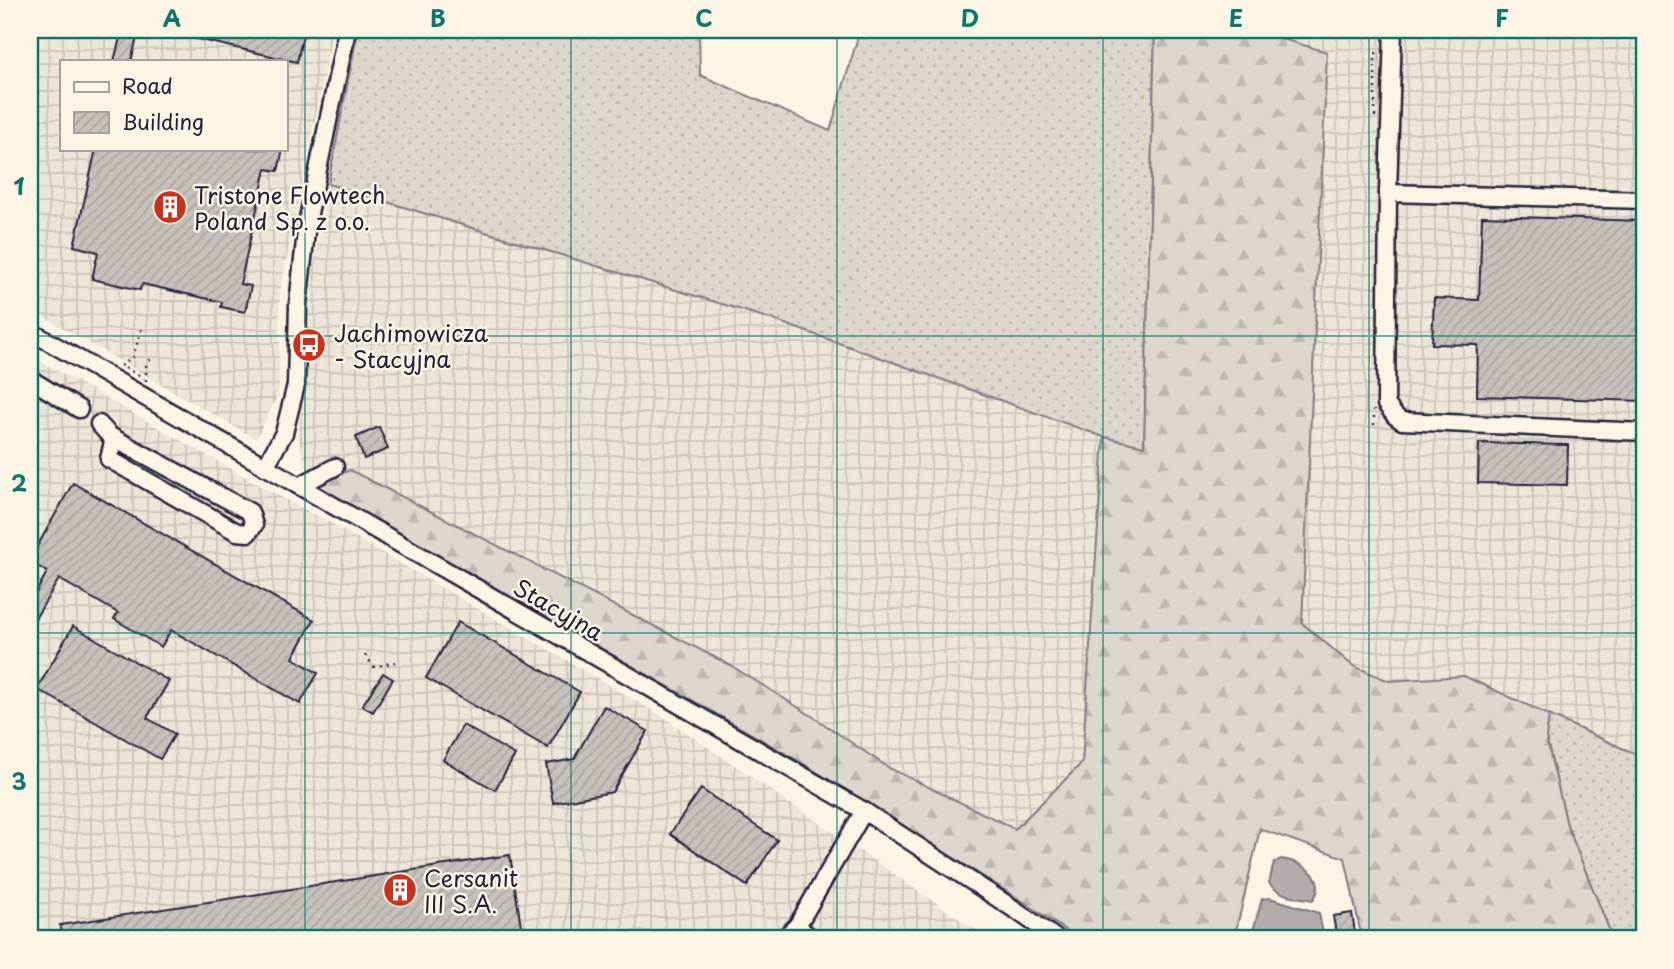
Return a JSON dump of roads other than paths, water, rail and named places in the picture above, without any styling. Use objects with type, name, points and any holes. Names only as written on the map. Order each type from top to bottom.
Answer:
[{"type":"street","points":[[265,467],[284,433],[296,385],[298,304],[307,223],[347,30]]},
{"type":"street","points":[[1393,30],[1386,404],[1402,421],[1644,432]]},
{"type":"street","points":[[1388,194],[1644,200]]},
{"type":"street","name":"Stacyjna","points":[[30,331],[864,811],[1056,939]]},
{"type":"street","points":[[30,379],[79,409]]},
{"type":"street","points":[[99,424],[114,438],[250,512],[254,525],[248,533],[237,532],[109,459],[114,438]]},
{"type":"street","points":[[299,486],[335,467]]},
{"type":"street","points":[[777,939],[785,937],[797,926],[864,811]]},
{"type":"street","points":[[797,926],[812,939]]},
{"type":"place","name":"Tristone Flowtech Poland Sp. z o.o.","points":[[170,207]]},
{"type":"place","name":"Jachimowicza - Stacyjna","points":[[309,345]]},
{"type":"place","name":"Cersanit III S.A.","points":[[400,890]]}]
